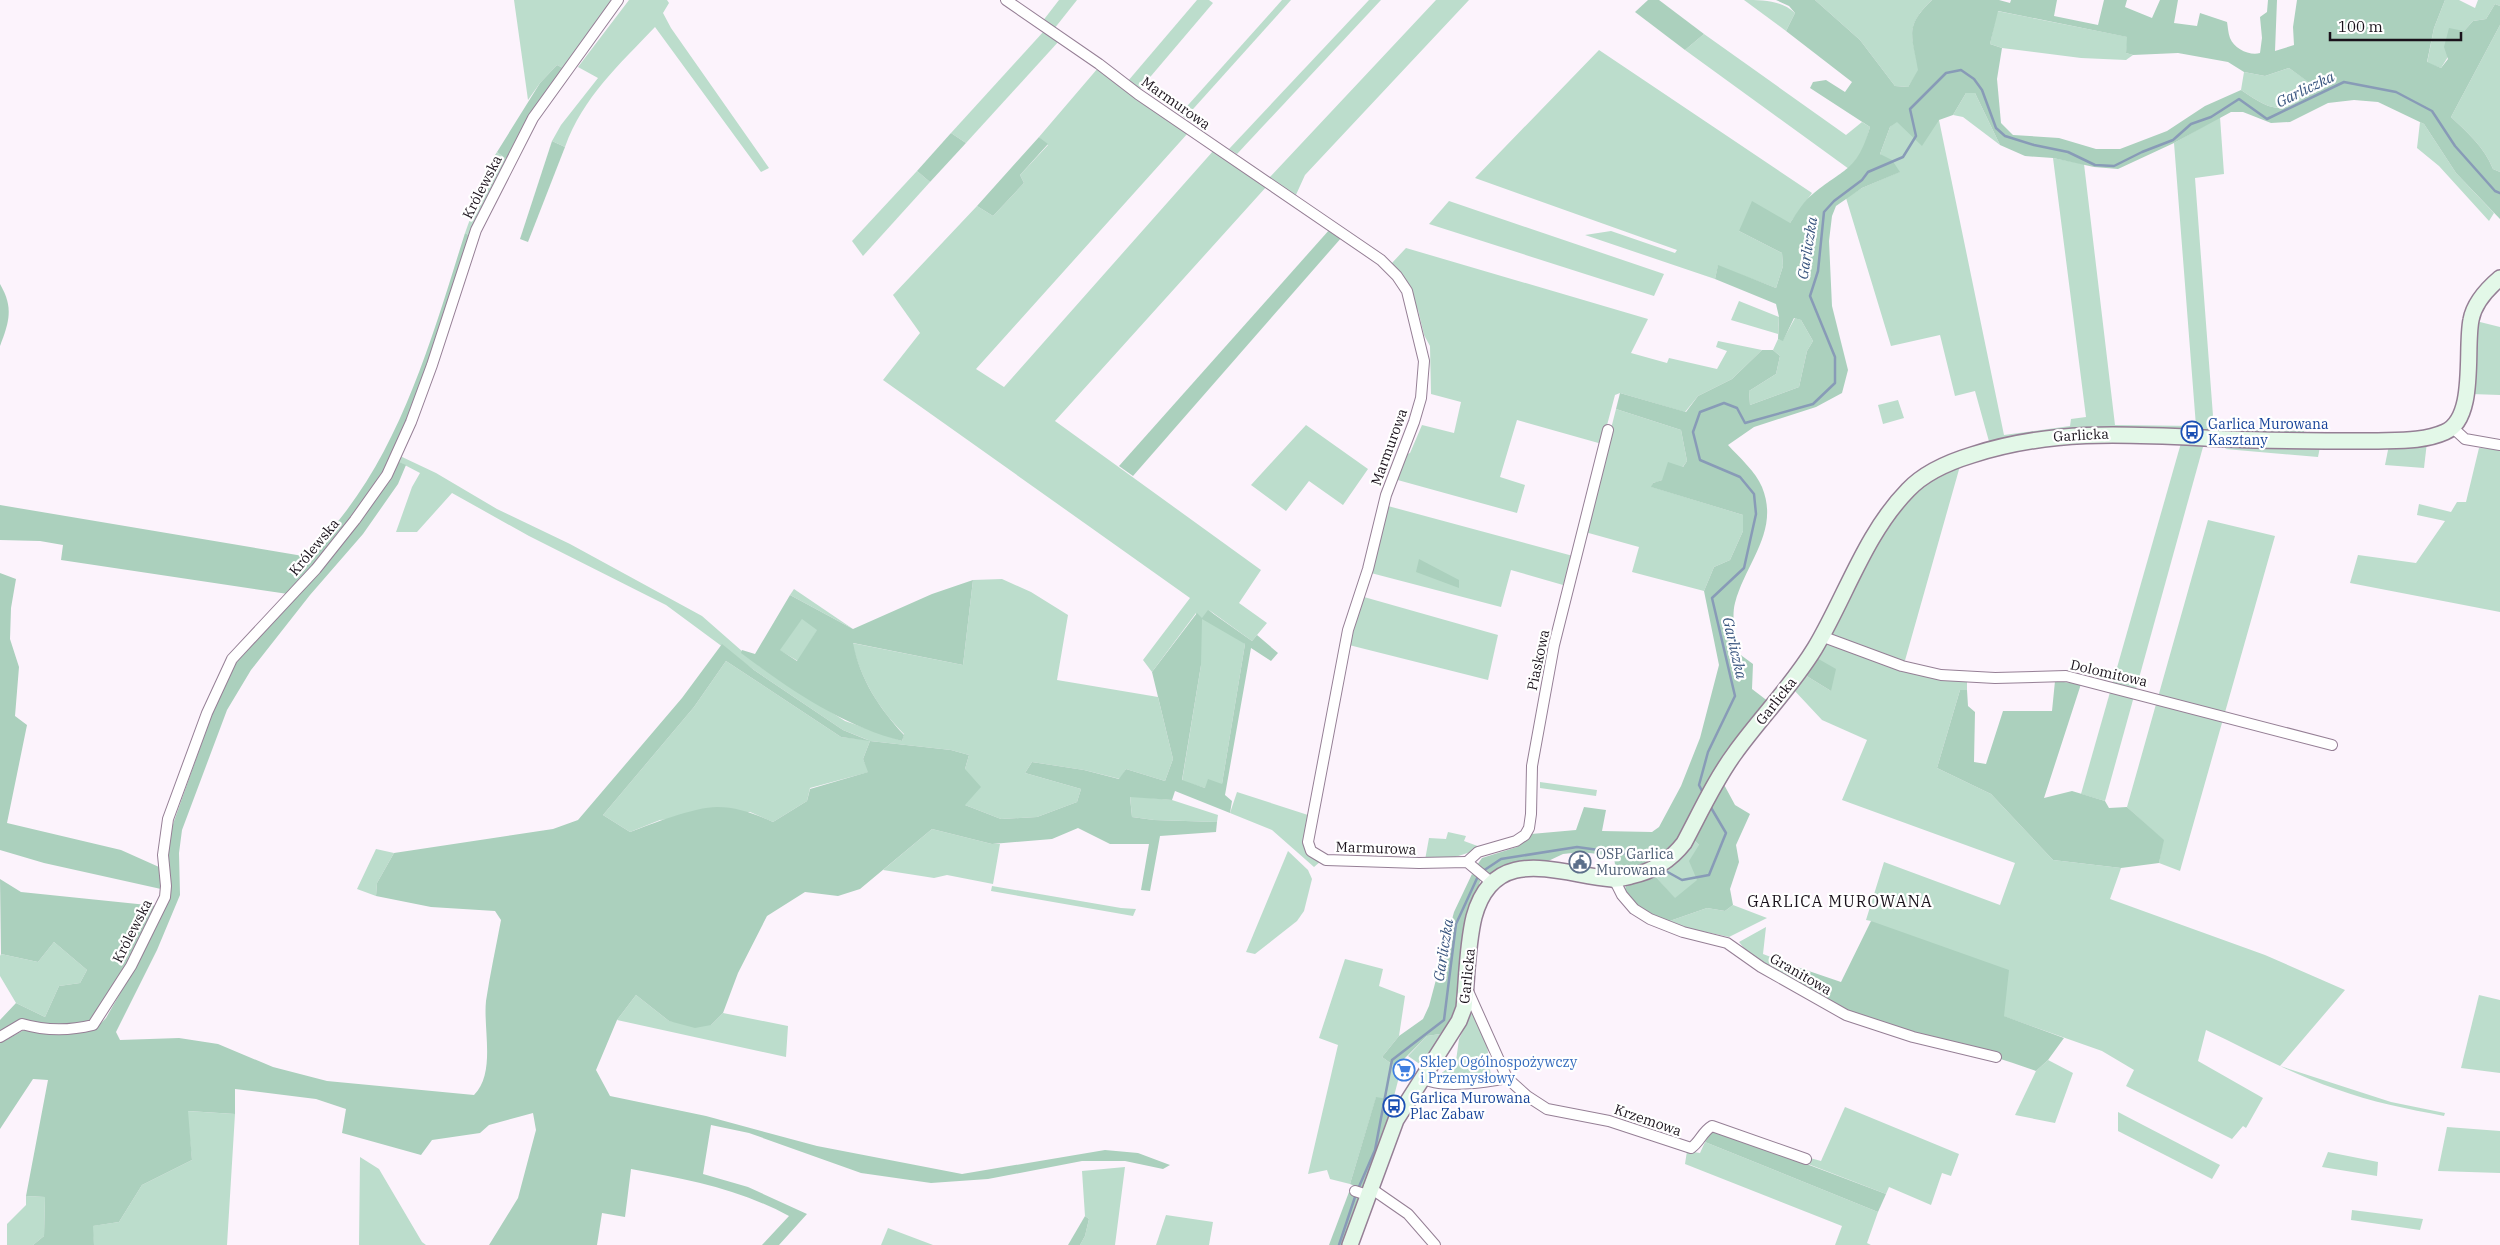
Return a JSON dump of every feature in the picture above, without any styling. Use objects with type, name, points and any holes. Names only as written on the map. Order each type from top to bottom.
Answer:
[{"type":"street","name":"Królewska","points":[[0,1037],[22,1024],[40,1029],[74,1029],[93,1025],[131,966],[165,897],[166,886],[163,855],[168,819],[207,713],[232,659],[316,569],[355,520],[387,475],[411,422],[432,365],[480,222],[537,111],[618,0]]},
{"type":"street","name":"Marmurowa","points":[[1006,0],[1099,64],[1138,94],[1381,260],[1397,276],[1407,291],[1424,361],[1421,398],[1414,422],[1386,495],[1368,569],[1348,630],[1308,842],[1311,851],[1326,860],[1470,864]]},
{"type":"street","points":[[2500,278],[2489,288],[2476,306],[2471,319],[2465,406],[2453,428],[2466,439],[2500,445]]},
{"type":"street","name":"Garlicka","points":[[1614,879],[1659,866],[1684,843],[1733,754],[1800,670],[1821,636],[1864,555],[1895,505],[1920,479],[1962,458],[2040,438],[2074,434],[2124,433],[2299,442],[2429,438],[2453,428]]},
{"type":"street","name":"Piaskowa","points":[[1470,864],[1478,852],[1516,841],[1525,834],[1528,828],[1531,814],[1532,766],[1554,645],[1608,430]]},
{"type":"street","name":"Dolomitowa","points":[[1821,636],[1902,666],[1941,675],[1995,678],[2066,676],[2332,745]]},
{"type":"street","points":[[1470,864],[1488,879],[1514,869],[1530,866],[1614,879]]},
{"type":"street","name":"Garlicka","points":[[1350,1245],[1364,1192],[1396,1120],[1459,1021],[1464,1008],[1475,916],[1488,879]]},
{"type":"street","name":"Granitowa","points":[[1614,879],[1622,895],[1634,909],[1650,919],[1684,932],[1727,943],[1762,967],[1846,1015],[1904,1034],[1996,1058]]},
{"type":"street","name":"Krzemowa","points":[[1466,985],[1507,1078],[1527,1096],[1546,1109],[1609,1121],[1683,1147],[1691,1148],[1697,1144],[1705,1130],[1712,1126],[1806,1158]]},
{"type":"street","points":[[1423,1078],[1433,1083],[1490,1082],[1507,1078]]},
{"type":"street","points":[[1364,1192],[1408,1214],[1435,1245]]},
{"type":"green space","points":[[514,0],[613,0],[563,68],[557,65],[540,83],[528,100]]},
{"type":"green space","points":[[629,0],[667,0],[669,3],[663,13],[671,28],[769,168],[761,172],[655,27],[603,82],[582,112],[565,147],[552,141],[561,125],[598,78],[578,67]]},
{"type":"green space","points":[[1059,0],[1077,0],[1054,29],[1042,22]]},
{"type":"green space","points":[[1197,0],[1209,0],[1213,3],[1140,89],[1128,81]]},
{"type":"green space","points":[[1282,0],[1291,0],[1185,118],[1180,114]]},
{"type":"green space","points":[[1369,0],[1381,0],[1237,154],[1229,149]]},
{"type":"green space","points":[[1436,0],[1469,0],[1305,175],[1295,197],[1269,178]]},
{"type":"green space","points":[[1648,0],[1659,0],[1704,34],[1685,50],[1635,12]]},
{"type":"green space","points":[[1744,0],[1778,3],[1795,13],[1786,31]]},
{"type":"green space","points":[[1776,0],[1815,0],[1860,40],[1895,86],[1908,87],[1918,70],[1912,32],[1917,17],[1932,0],[1999,0],[2010,3],[2011,0],[2057,0],[2054,16],[2098,25],[2104,0],[2127,0],[2125,7],[2152,18],[2160,0],[2178,0],[2174,23],[2197,26],[2200,13],[2227,22],[2232,42],[2243,51],[2256,54],[2260,53],[2262,38],[2260,17],[2267,12],[2268,0],[2277,0],[2275,51],[2294,45],[2293,27],[2297,0],[2445,0],[2434,28],[2427,62],[2441,68],[2448,59],[2444,47],[2449,28],[2464,31],[2473,21],[2486,19],[2495,4],[2500,6],[2500,25],[2451,117],[2480,147],[2493,169],[2500,172],[2500,219],[2456,173],[2424,124],[2378,102],[2354,100],[2328,103],[2290,122],[2271,123],[2243,112],[2231,112],[2174,143],[2118,169],[2094,167],[2053,158],[2025,156],[2000,145],[1975,93],[1966,93],[1953,115],[1939,120],[1922,146],[1897,122],[1890,127],[1880,154],[1892,160],[1900,172],[1862,188],[1836,206],[1832,216],[1829,241],[1832,306],[1848,370],[1842,393],[1816,407],[1754,427],[1728,445],[1756,476],[1762,487],[1766,503],[1767,518],[1764,532],[1735,603],[1734,628],[1738,653],[1753,664],[1752,689],[1769,702],[1721,779],[1735,805],[1750,814],[1736,845],[1739,862],[1730,889],[1733,905],[1725,911],[1707,908],[1664,923],[1635,906],[1624,893],[1630,870],[1616,873],[1614,856],[1581,852],[1563,854],[1544,863],[1507,867],[1489,874],[1477,865],[1482,858],[1517,847],[1531,834],[1576,830],[1584,807],[1606,810],[1602,831],[1652,832],[1659,827],[1681,786],[1700,738],[1719,665],[1704,591],[1714,567],[1730,560],[1743,531],[1743,515],[1651,487],[1653,483],[1662,480],[1668,462],[1683,467],[1687,461],[1681,430],[1616,409],[1620,393],[1686,412],[1698,396],[1732,379],[1762,350],[1773,350],[1780,356],[1776,374],[1749,391],[1750,405],[1799,387],[1807,351],[1813,341],[1801,320],[1794,318],[1783,341],[1778,339],[1779,317],[1776,304],[1715,279],[1718,265],[1776,288],[1783,266],[1782,253],[1739,231],[1752,201],[1790,223],[1810,196],[1849,167],[1855,160],[1870,127],[1810,88],[1813,82],[1826,80],[1845,92],[1852,82],[1786,31],[1795,13],[1789,6]],"holes":[[[1998,11],[2127,37],[2126,53],[2133,55],[2178,53],[2228,62],[2244,72],[2265,76],[2289,68],[2318,89],[2296,103],[2280,108],[2264,104],[2241,90],[2205,106],[2167,131],[2120,149],[2096,149],[2059,138],[2013,135],[2001,123],[1997,79],[2002,48],[1990,44]],[[1693,839],[1699,845],[1689,861],[1697,880],[1675,898],[1655,876],[1679,857]]]},
{"type":"green space","points":[[1815,0],[1932,0],[1917,17],[1912,32],[1919,70],[1908,87],[1895,86],[1860,40]]},
{"type":"green space","points":[[2445,0],[2459,0],[2475,8],[2478,0],[2500,0],[2500,6],[2495,4],[2486,19],[2473,21],[2464,31],[2441,68],[2427,63],[2434,28]]},
{"type":"green space","points":[[1997,11],[2128,37],[2126,53],[2133,55],[2126,60],[2081,58],[2002,48],[1990,44]]},
{"type":"green space","points":[[2500,25],[2500,172],[2493,169],[2480,147],[2451,117]]},
{"type":"green space","points":[[1044,31],[1059,41],[966,143],[951,133]]},
{"type":"green space","points":[[1704,34],[1846,135],[1862,122],[1870,127],[1864,149],[1849,169],[1685,50]]},
{"type":"green space","points":[[1599,50],[1812,193],[1790,223],[1739,231],[1782,253],[1783,266],[1776,288],[1718,266],[1715,279],[1585,235],[1611,231],[1675,253],[1677,250],[1475,178]]},
{"type":"green space","points":[[557,65],[563,68],[530,116],[506,159],[497,152],[540,83]]},
{"type":"green space","points":[[1098,68],[1188,133],[976,369],[1004,387],[1214,150],[1267,186],[1055,421],[1261,570],[1239,603],[1267,623],[1252,641],[1209,610],[1245,644],[1222,784],[1205,788],[1182,781],[1201,665],[1196,613],[1152,672],[1143,660],[1190,598],[883,380],[920,333],[893,295],[977,206],[993,216],[1024,183],[1020,175],[1048,145],[1039,137]]},
{"type":"green space","points":[[2289,68],[2319,89],[2296,103],[2280,108],[2264,104],[2241,90],[2244,72],[2265,76]]},
{"type":"green space","points":[[1966,93],[1975,93],[2000,145],[1963,117],[1953,115]]},
{"type":"green space","points":[[2220,117],[2224,174],[2195,178],[2214,429],[2304,431],[2305,438],[1990,445],[1975,391],[1955,396],[1940,335],[1891,346],[1846,198],[1862,188],[1899,172],[1880,154],[1890,127],[1897,121],[1939,120],[2004,435],[2070,426],[2071,419],[2086,417],[2053,158],[2084,164],[2115,425],[2196,426],[2174,143]]},
{"type":"green space","points":[[2420,122],[2424,124],[2456,173],[2494,213],[2489,221],[2439,166],[2417,148]]},
{"type":"green space","points":[[951,133],[966,143],[930,182],[917,171]]},
{"type":"green space","points":[[1039,137],[1048,144],[1020,175],[1024,183],[993,216],[977,206]]},
{"type":"green space","points":[[552,141],[565,147],[528,242],[520,239]]},
{"type":"green space","points":[[497,152],[506,159],[472,237],[465,233],[491,161]]},
{"type":"green space","points":[[917,171],[930,182],[863,256],[852,241]]},
{"type":"green space","points":[[1449,201],[1664,274],[1654,296],[1429,224]]},
{"type":"green space","points":[[1330,229],[1342,237],[1133,476],[1119,466]]},
{"type":"green space","points":[[465,233],[472,237],[431,362],[385,473],[315,567],[288,594],[61,560],[63,545],[40,541],[0,540],[0,505],[303,556],[343,515],[365,484],[384,451],[401,416],[430,343]]},
{"type":"green space","points":[[1406,248],[1648,319],[1631,353],[1667,363],[1669,358],[1717,369],[1727,351],[1716,347],[1718,341],[1762,350],[1732,379],[1698,396],[1685,412],[1620,393],[1615,395],[1602,444],[1517,420],[1500,477],[1525,485],[1517,513],[1394,479],[1405,455],[1410,453],[1422,425],[1454,433],[1461,402],[1431,394],[1430,346],[1424,335],[1418,310],[1414,307],[1391,264]]},
{"type":"green space","points":[[0,284],[7,300],[9,315],[0,346]]},
{"type":"green space","points":[[1739,301],[1779,317],[1778,334],[1731,320]]},
{"type":"green space","points":[[1795,318],[1801,320],[1813,341],[1807,351],[1799,387],[1750,405],[1749,391],[1776,374],[1780,356],[1773,350],[1778,339],[1783,340]]},
{"type":"green space","points":[[2476,321],[2500,327],[2500,395],[2471,394]]},
{"type":"green space","points":[[1898,400],[1904,418],[1883,424],[1878,405]]},
{"type":"green space","points":[[1616,409],[1681,430],[1687,461],[1677,472],[1653,483],[1652,487],[1743,515],[1743,531],[1730,560],[1714,567],[1704,591],[1632,572],[1639,547],[1585,532]]},
{"type":"green space","points":[[1306,425],[1368,469],[1343,505],[1309,481],[1286,511],[1251,485]]},
{"type":"green space","points":[[2427,442],[2424,468],[2385,465],[2389,445]]},
{"type":"green space","points":[[2181,443],[2203,447],[2105,801],[2081,794]]},
{"type":"green space","points":[[2231,446],[2320,447],[2318,457],[2225,449]]},
{"type":"green space","points":[[2479,448],[2500,449],[2500,612],[2350,583],[2358,555],[2416,563],[2445,521],[2417,515],[2419,504],[2451,512],[2457,502],[2466,502]]},
{"type":"green space","points":[[400,456],[436,473],[497,509],[570,544],[702,616],[759,666],[845,721],[902,741],[904,734],[878,703],[860,669],[852,643],[963,665],[973,580],[1002,579],[1031,592],[1068,615],[1057,680],[1158,697],[1173,759],[1165,781],[1126,769],[1120,779],[1084,770],[1032,762],[1025,773],[1081,789],[1077,802],[1037,817],[1001,819],[965,805],[965,769],[969,755],[951,750],[870,741],[863,759],[869,772],[810,788],[807,801],[773,822],[750,812],[660,820],[630,832],[603,815],[694,707],[726,661],[841,737],[868,740],[843,730],[754,670],[666,605],[529,536],[452,493],[417,532],[396,532],[412,487],[420,473],[397,461]]},
{"type":"green space","points":[[397,461],[406,465],[398,484],[363,534],[310,595],[251,670],[227,710],[182,830],[179,853],[180,895],[157,950],[116,1032],[120,1040],[179,1038],[218,1044],[273,1067],[327,1081],[474,1095],[481,1086],[487,1063],[486,1001],[501,920],[495,911],[431,907],[376,896],[377,883],[394,853],[553,829],[578,820],[682,698],[722,644],[754,670],[843,730],[870,741],[951,750],[969,755],[965,769],[981,787],[965,805],[1001,819],[1037,817],[1077,802],[1081,789],[1025,773],[1032,762],[1084,770],[1119,779],[1126,769],[1165,781],[1173,759],[1152,672],[1197,613],[1202,618],[1208,610],[1252,641],[1257,635],[1278,653],[1271,661],[1251,648],[1225,795],[1232,801],[1230,813],[1175,791],[1172,800],[1130,797],[1132,817],[1154,820],[1217,822],[1216,832],[1160,836],[1150,891],[1141,890],[1149,844],[1110,844],[1078,828],[1052,839],[992,844],[932,829],[860,889],[838,896],[805,892],[767,916],[738,973],[723,1013],[711,1025],[695,1028],[669,1021],[636,995],[617,1020],[596,1070],[610,1096],[706,1116],[817,1146],[962,1174],[1105,1150],[1138,1153],[1170,1165],[1163,1169],[1125,1161],[1082,1161],[988,1179],[931,1183],[861,1173],[749,1133],[711,1125],[703,1174],[748,1187],[807,1214],[779,1245],[762,1245],[789,1216],[751,1199],[712,1186],[631,1169],[625,1217],[602,1213],[597,1245],[489,1245],[518,1198],[536,1130],[533,1113],[489,1125],[480,1133],[432,1140],[421,1155],[342,1133],[346,1109],[316,1099],[235,1089],[235,1114],[188,1111],[192,1160],[142,1185],[119,1222],[93,1226],[94,1245],[33,1245],[44,1236],[45,1197],[26,1196],[48,1080],[33,1079],[0,1129],[0,1043],[26,1029],[42,1034],[77,1033],[95,1029],[106,1018],[139,960],[167,901],[168,843],[174,821],[216,703],[235,664]],"holes":[[[1202,619],[1245,644],[1222,784],[1208,779],[1205,788],[1182,780],[1201,665]],[[726,661],[841,737],[870,741],[863,759],[868,772],[810,789],[807,801],[773,822],[732,808],[717,807],[685,813],[630,832],[603,815],[694,707]]]},
{"type":"green space","points":[[1960,466],[1904,664],[1828,636],[1883,532],[1897,513],[1911,495],[1925,482]]},
{"type":"green space","points":[[1388,506],[1573,556],[1563,585],[1511,570],[1501,607],[1371,573]]},
{"type":"green space","points":[[2208,520],[2275,536],[2180,871],[2159,863],[2163,840],[2127,807]]},
{"type":"green space","points":[[1419,559],[1459,580],[1459,588],[1416,572]]},
{"type":"green space","points":[[0,573],[16,579],[11,608],[10,639],[19,667],[15,716],[27,725],[7,823],[121,850],[159,867],[161,889],[44,863],[0,850]]},
{"type":"green space","points":[[973,580],[963,665],[853,643],[860,669],[866,681],[886,714],[904,735],[902,741],[859,726],[838,716],[798,693],[741,653],[742,650],[755,654],[790,595],[853,629],[932,594]],"holes":[[[802,619],[817,630],[797,661],[780,650]]]},
{"type":"green space","points":[[794,589],[853,629],[790,595]]},
{"type":"green space","points":[[1364,597],[1498,635],[1488,680],[1349,645]]},
{"type":"green space","points":[[802,618],[818,629],[798,661],[779,650]]},
{"type":"green space","points":[[1825,641],[1967,680],[1967,690],[1960,690],[1937,768],[1991,794],[2053,860],[2121,868],[2110,899],[2265,955],[2345,990],[2280,1066],[2206,1030],[2198,1061],[2263,1098],[2246,1128],[2243,1126],[2232,1139],[2126,1086],[2134,1070],[2102,1051],[2003,1016],[1871,921],[1866,920],[1884,862],[2000,905],[2015,863],[1842,800],[1867,740],[1822,720],[1793,689],[1805,675],[1831,691],[1815,657]]},
{"type":"green space","points":[[1815,657],[1836,669],[1831,691],[1805,675]]},
{"type":"green space","points":[[2055,681],[2081,684],[2044,798],[2072,791],[2105,801],[2109,808],[2127,807],[2164,840],[2159,863],[2121,868],[2053,860],[1991,794],[1937,768],[1960,690],[1967,690],[1968,706],[1975,712],[1974,762],[1986,764],[2003,711],[2052,711]]},
{"type":"green space","points":[[1540,782],[1597,790],[1596,796],[1540,788]]},
{"type":"green space","points":[[1237,792],[1308,815],[1305,836],[1321,861],[1314,867],[1272,830],[1230,813]]},
{"type":"green space","points":[[1130,796],[1172,800],[1218,815],[1217,822],[1154,820],[1132,817]]},
{"type":"green space","points":[[932,829],[992,844],[1000,844],[993,884],[947,875],[934,878],[883,870]]},
{"type":"green space","points":[[1448,832],[1466,836],[1464,841],[1483,848],[1449,859],[1425,860],[1429,838],[1446,839]]},
{"type":"green space","points":[[1693,839],[1699,845],[1698,880],[1675,899],[1655,876],[1679,857]]},
{"type":"green space","points":[[376,849],[394,853],[377,883],[376,896],[357,889]]},
{"type":"green space","points":[[1288,851],[1308,870],[1312,879],[1304,911],[1297,921],[1255,954],[1246,952]]},
{"type":"green space","points":[[1472,874],[1481,879],[1474,899],[1458,1005],[1452,1021],[1440,1034],[1427,1036],[1396,1067],[1382,1057],[1399,1036],[1423,1019],[1429,1006],[1454,912]]},
{"type":"green space","points":[[0,879],[21,892],[157,906],[128,963],[92,1021],[73,1027],[41,1026],[0,1033],[0,1020],[16,1003],[45,1017],[59,986],[80,983],[87,970],[54,942],[38,962],[1,954]]},
{"type":"green space","points":[[992,886],[1136,909],[1133,916],[991,891]]},
{"type":"green space","points":[[1733,905],[1767,918],[1729,937],[1664,923],[1707,908],[1725,911]]},
{"type":"green space","points":[[1871,921],[2009,970],[2004,1016],[2064,1038],[2048,1060],[2036,1071],[1887,1027],[1839,1008],[1799,985],[1797,967],[1841,982]]},
{"type":"green space","points":[[1766,927],[1763,954],[1797,967],[1799,985],[1748,953],[1739,942]]},
{"type":"green space","points":[[54,942],[87,970],[80,983],[59,986],[45,1017],[16,1003],[0,976],[0,956],[1,954],[38,962]]},
{"type":"green space","points":[[1345,959],[1383,969],[1379,986],[1405,996],[1399,1036],[1382,1057],[1396,1067],[1394,1074],[1399,1077],[1393,1100],[1376,1098],[1350,1184],[1330,1179],[1327,1170],[1308,1174],[1338,1045],[1319,1038]]},
{"type":"green space","points":[[636,995],[669,1021],[711,1025],[723,1013],[788,1026],[786,1057],[617,1020]]},
{"type":"green space","points":[[2479,995],[2500,1000],[2500,1073],[2461,1068]]},
{"type":"green space","points":[[1473,1010],[1487,1045],[1491,1077],[1436,1078],[1456,1061],[1459,1039]]},
{"type":"green space","points":[[1452,1021],[1424,1067],[1408,1056],[1427,1036],[1440,1034]]},
{"type":"green space","points":[[2048,1060],[2073,1073],[2055,1123],[2015,1115],[2036,1071]]},
{"type":"green space","points":[[2280,1066],[2391,1102],[2445,1113],[2444,1116],[2363,1098],[2319,1083]]},
{"type":"green space","points":[[1376,1097],[1393,1100],[1389,1122],[1364,1190],[1350,1184]]},
{"type":"green space","points":[[1845,1107],[1959,1154],[1951,1176],[1942,1173],[1931,1205],[1889,1187],[1886,1194],[1808,1164],[1810,1158],[1821,1161]]},
{"type":"green space","points":[[187,1111],[235,1114],[227,1245],[94,1245],[92,1226],[119,1222],[142,1185],[192,1160]]},
{"type":"green space","points":[[2118,1112],[2220,1165],[2212,1179],[2118,1131]]},
{"type":"green space","points":[[2447,1127],[2500,1131],[2500,1173],[2438,1171]]},
{"type":"green space","points":[[1712,1131],[1719,1131],[1886,1194],[1878,1212],[1705,1142]]},
{"type":"green space","points":[[1705,1142],[1878,1212],[1867,1243],[1871,1245],[1835,1245],[1842,1226],[1685,1164],[1687,1151],[1700,1153]]},
{"type":"green space","points":[[2328,1152],[2378,1162],[2377,1176],[2322,1167]]},
{"type":"green space","points":[[360,1157],[379,1169],[422,1242],[426,1245],[359,1245]]},
{"type":"green space","points":[[1125,1167],[1115,1245],[1080,1245],[1085,1236],[1089,1219],[1085,1216],[1082,1171]]},
{"type":"green space","points":[[1349,1192],[1361,1198],[1346,1245],[1329,1245]]},
{"type":"green space","points":[[26,1196],[45,1197],[44,1236],[33,1245],[7,1245],[7,1224],[26,1205]]},
{"type":"green space","points":[[2352,1210],[2423,1219],[2420,1230],[2351,1220]]},
{"type":"green space","points":[[1166,1215],[1213,1222],[1209,1245],[1156,1245]]},
{"type":"green space","points":[[1085,1216],[1089,1219],[1085,1236],[1080,1245],[1068,1245]]},
{"type":"green space","points":[[888,1228],[933,1245],[881,1245]]},
{"type":"waterway","name":"Garliczka","points":[[1703,793],[1699,785],[1708,752],[1735,696],[1712,598],[1744,568],[1756,514],[1754,494],[1740,477],[1700,460],[1693,432],[1700,412],[1724,403],[1737,408],[1745,423],[1813,404],[1835,383],[1835,357],[1810,296],[1818,271],[1824,212],[1834,201],[1862,180],[1868,172],[1903,157],[1916,136],[1910,109],[1946,73],[1961,70],[1974,79],[1982,90],[1996,128],[2005,136],[2034,145],[2068,152],[2095,165],[2114,166],[2142,152],[2173,140],[2191,124],[2211,117],[2239,99],[2267,119],[2344,82],[2396,92],[2432,111],[2455,146],[2495,191],[2500,193]]},
{"type":"waterway","name":"Garliczka","points":[[1664,870],[1682,880],[1709,875],[1726,833],[1710,806]]},
{"type":"waterway","name":"Garliczka","points":[[1483,871],[1501,859],[1577,847],[1642,856],[1653,863]]},
{"type":"waterway","name":"Garliczka","points":[[1358,1189],[1375,1150],[1392,1060],[1444,1020],[1456,924],[1479,874]]},
{"type":"waterway","name":"Garliczka","points":[[1339,1245],[1356,1194]]},
{"type":"place","name":"Garlica Murowana Kasztany","points":[[2192,432]]},
{"type":"place","name":"OSP Garlica Murowana","points":[[1580,862]]},
{"type":"place","name":"Sklep Ogólnospożywczy i Przemysłowy","points":[[1404,1070]]},
{"type":"place","name":"Garlica Murowana Plac Zabaw","points":[[1394,1106]]},
{"type":"district","name":"GARLICA MUROWANA","points":[[1840,901]]}]
